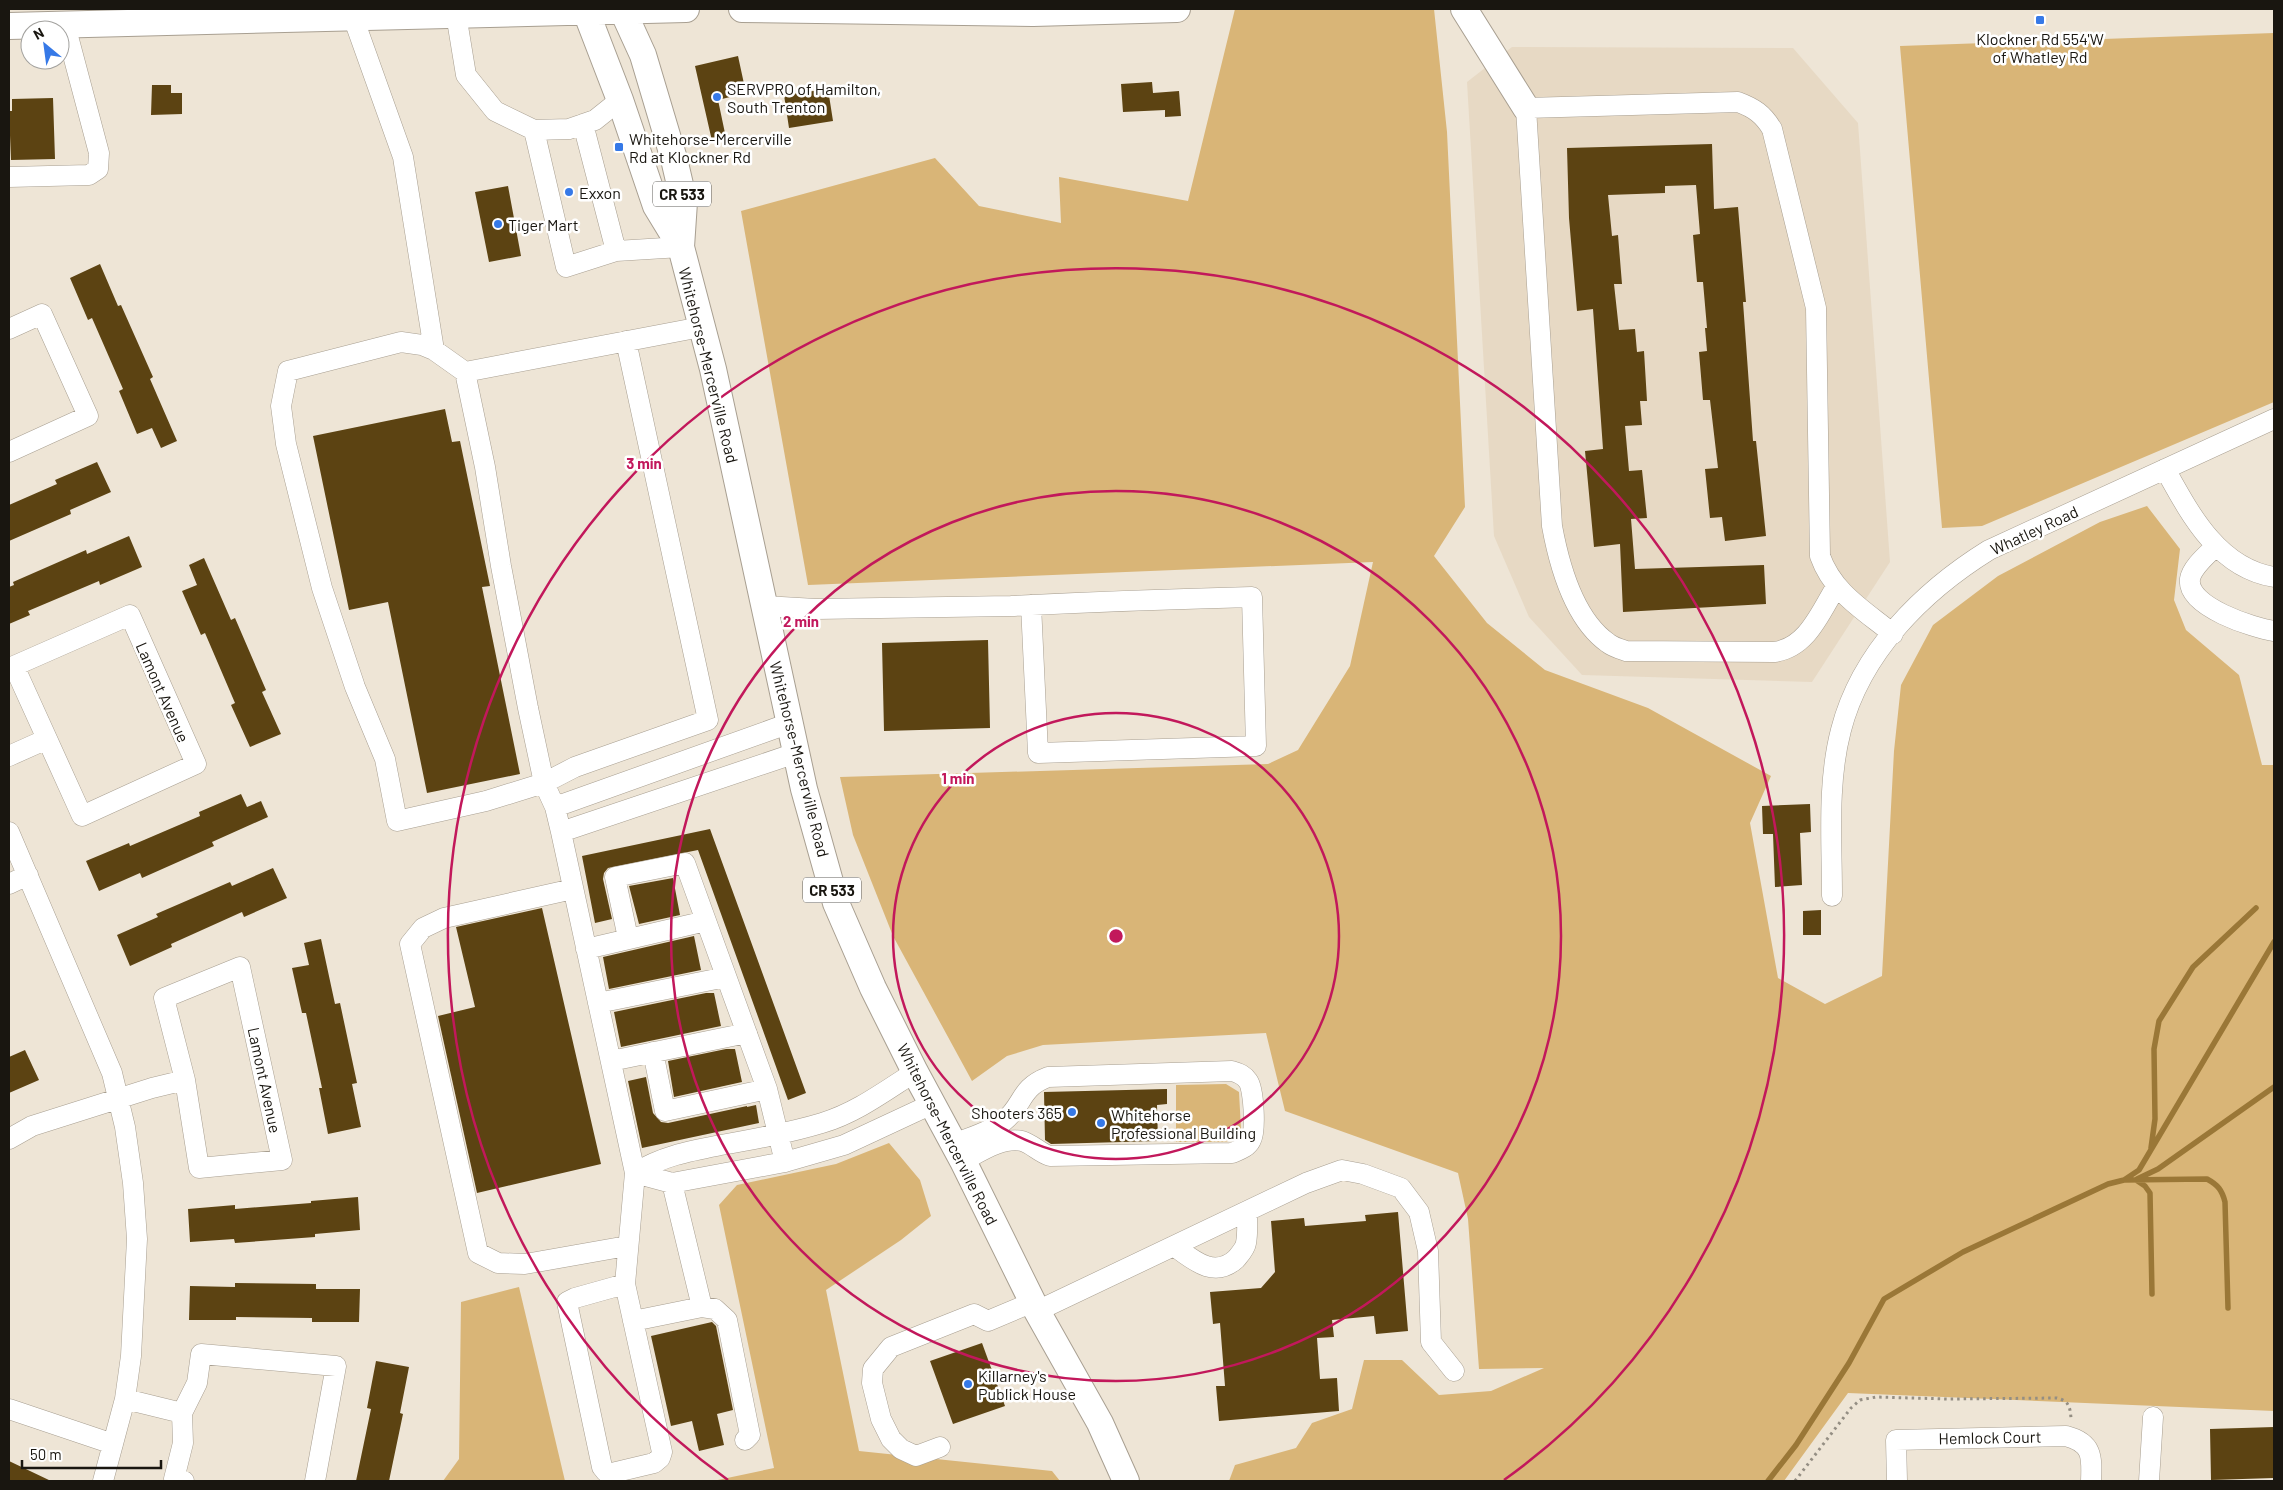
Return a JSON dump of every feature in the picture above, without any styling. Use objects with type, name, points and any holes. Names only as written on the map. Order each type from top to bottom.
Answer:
[{"type":"main road","points":[[70,25],[257,14],[456,14],[686,9]]},
{"type":"main road","points":[[742,9],[1033,13],[1177,9]]},
{"type":"main road","points":[[1464,9],[1526,108]]},
{"type":"main road","name":"Whitehorse-Mercerville Road","points":[[586,10],[620,100],[656,206],[681,248],[713,369],[796,753],[836,903],[873,988],[915,1072],[959,1152],[1035,1307],[1100,1423],[1126,1481]]},
{"type":"main road","name":"Whitehorse-Mercerville Road","points":[[622,10],[643,55],[674,159],[684,202],[681,248]]},
{"type":"street","points":[[370,14],[403,157],[434,350]]},
{"type":"street","points":[[456,14],[466,75],[495,111],[534,130],[569,129],[595,120],[620,100]]},
{"type":"street","points":[[9,177],[90,175],[98,169],[99,153],[70,47]]},
{"type":"street","points":[[1836,587],[1804,638],[1794,646],[1774,652],[1626,651],[1609,644],[1597,634],[1580,609],[1565,579],[1555,546],[1552,526],[1526,108],[1738,102],[1753,107],[1764,116],[1772,129],[1816,308],[1818,541],[1820,556],[1826,573],[1836,587],[1893,634]]},
{"type":"street","points":[[584,124],[616,251]]},
{"type":"street","points":[[534,130],[566,267],[616,251],[681,248]]},
{"type":"street","points":[[9,329],[42,314],[88,416],[9,452]]},
{"type":"street","points":[[465,372],[701,327]]},
{"type":"street","points":[[625,1284],[567,1302],[602,1467],[606,1472],[612,1474],[654,1463],[660,1458],[662,1452],[625,1284],[635,1174],[561,832],[555,807],[544,783],[516,647],[485,467],[465,372],[434,350],[401,342],[288,371],[281,406],[286,444],[322,588],[355,687],[385,759],[397,822],[486,801],[544,783],[575,767],[708,720],[626,341]]},
{"type":"street","name":"Whatley Road","points":[[1832,896],[1833,780],[1841,730],[1848,708],[1874,656],[1913,609],[1959,569],[1989,550],[2274,419]]},
{"type":"street","points":[[2165,469],[2187,508],[2208,538],[2216,546],[2227,556],[2253,571],[2274,577]]},
{"type":"street","points":[[2216,546],[2191,574],[2191,590],[2195,596],[2221,614],[2274,631]]},
{"type":"street","points":[[764,606],[816,609],[1031,605],[1252,597],[1256,746],[1038,753],[1031,605]]},
{"type":"street","name":"Lamont Avenue","points":[[130,616],[196,764],[82,816],[48,739],[14,666],[130,616]]},
{"type":"street","points":[[555,807],[790,723]]},
{"type":"street","points":[[9,756],[48,739]]},
{"type":"street","points":[[561,832],[796,753]]},
{"type":"street","points":[[9,832],[112,1073],[133,1183],[137,1238],[132,1348],[124,1399],[103,1481]]},
{"type":"street","points":[[628,938],[615,877],[685,863],[767,1088],[786,1162]]},
{"type":"street","points":[[9,884],[28,876]]},
{"type":"street","points":[[573,889],[444,918],[423,928],[410,944],[478,1253],[498,1264],[525,1264],[627,1246]]},
{"type":"street","points":[[586,949],[706,921]]},
{"type":"street","name":"Lamont Avenue","points":[[240,967],[282,1160],[199,1168],[185,1080],[164,998],[240,967]]},
{"type":"street","points":[[598,1003],[726,977]]},
{"type":"street","points":[[611,1061],[747,1033]]},
{"type":"street","points":[[653,1052],[666,1110],[767,1088]]},
{"type":"street","points":[[1232,1071],[1244,1076],[1250,1082],[1253,1132],[1251,1141],[1243,1149],[1232,1153],[1050,1156],[1040,1153],[1023,1141],[1010,1141],[959,1152],[991,1128],[1003,1122],[1014,1111],[1027,1089],[1036,1082],[1048,1077],[1232,1071]]},
{"type":"street","points":[[635,1174],[652,1162],[675,1154],[779,1134],[824,1123],[863,1106],[915,1072]]},
{"type":"street","points":[[9,1139],[32,1126],[152,1088],[185,1080]]},
{"type":"street","points":[[635,1174],[672,1183],[786,1162],[844,1145],[932,1104]]},
{"type":"street","points":[[1014,1111],[1023,1141]]},
{"type":"street","points":[[940,1447],[916,1456],[901,1449],[891,1439],[881,1419],[874,1397],[873,1370],[891,1347],[974,1314],[988,1321],[1035,1307],[1174,1246],[1323,1176],[1342,1170],[1363,1174],[1401,1188],[1419,1212],[1428,1251],[1431,1342],[1454,1370]]},
{"type":"street","points":[[672,1183],[702,1307]]},
{"type":"street","points":[[1174,1246],[1201,1265],[1211,1268],[1231,1263],[1246,1244],[1247,1211]]},
{"type":"street","points":[[633,1321],[702,1307],[715,1309],[727,1320],[750,1434],[745,1440]]},
{"type":"street","points":[[184,1481],[174,1478],[182,1443],[182,1414],[197,1382],[201,1354],[336,1366],[315,1481]]},
{"type":"street","points":[[124,1399],[182,1414]]},
{"type":"street","points":[[9,1409],[113,1444]]},
{"type":"street","points":[[2149,1481],[2153,1417]]},
{"type":"street","name":"Hemlock Court","points":[[1897,1481],[1896,1440],[2066,1436],[2072,1438]]},
{"type":"street","points":[[2072,1438],[2088,1448],[2092,1460],[2091,1481]]},
{"type":"path","points":[[1795,1481],[1851,1408],[1860,1400],[1876,1397],[1946,1399],[2057,1398],[2064,1400],[2070,1406],[2072,1438]]},
{"type":"shaded area","points":[[1235,9],[1434,9],[1447,132],[1465,507],[1434,556],[1487,623],[1545,670],[1648,708],[1771,776],[1750,823],[1778,978],[1825,1004],[1882,976],[1894,751],[1901,685],[1933,625],[1998,576],[2100,522],[2147,506],[2180,549],[2174,600],[2186,630],[2239,675],[2262,765],[2274,765],[2274,1411],[1848,1393],[1784,1481],[1229,1481],[1235,1465],[1296,1448],[1312,1423],[1352,1409],[1364,1360],[1402,1360],[1439,1395],[1491,1391],[1544,1368],[1479,1369],[1468,1219],[1458,1173],[1285,1111],[1266,1033],[1043,1045],[1007,1056],[972,1081],[893,936],[853,835],[840,777],[1268,764],[1298,750],[1350,666],[1373,562],[808,585],[741,211],[935,158],[979,206],[1061,223],[1059,177],[1188,201]]},
{"type":"shaded area","points":[[2274,33],[2274,402],[1982,526],[1942,528],[1900,46]]},
{"type":"shaded area","points":[[1512,47],[1793,48],[1858,123],[1890,562],[1812,682],[1582,675],[1529,617],[1494,536],[1467,82]]},
{"type":"shaded area","points":[[1226,1084],[1239,1092],[1241,1129],[1236,1138],[1225,1142],[1176,1142],[1176,1085]]},
{"type":"shaded area","points":[[889,1143],[920,1180],[931,1216],[901,1240],[826,1290],[859,1451],[1052,1471],[1060,1481],[713,1481],[774,1468],[719,1205],[737,1185],[836,1164]]},
{"type":"shaded area","points":[[519,1287],[565,1481],[443,1481],[459,1459],[461,1302]]},
{"type":"building","name":"SERVPRO of Hamilton, South Trenton","points":[[738,56],[746,93],[718,100],[726,138],[712,141],[695,66]]},
{"type":"building","points":[[1152,82],[1153,93],[1179,91],[1181,116],[1165,117],[1165,110],[1123,112],[1121,84]]},
{"type":"building","points":[[152,85],[171,85],[171,93],[182,93],[182,114],[151,115]]},
{"type":"building","points":[[828,89],[833,121],[789,128],[784,95]]},
{"type":"building","points":[[53,98],[55,159],[11,160],[9,111],[12,111],[12,99]]},
{"type":"building","points":[[1712,144],[1714,209],[1738,207],[1746,302],[1743,302],[1753,441],[1756,441],[1766,536],[1725,541],[1722,517],[1710,518],[1705,469],[1718,468],[1710,400],[1703,400],[1699,352],[1707,351],[1705,328],[1707,328],[1703,282],[1697,282],[1693,235],[1700,234],[1696,185],[1665,186],[1665,193],[1608,195],[1612,236],[1618,235],[1622,284],[1614,284],[1619,330],[1635,329],[1637,352],[1644,351],[1647,401],[1640,401],[1642,425],[1625,426],[1629,471],[1642,470],[1647,518],[1631,519],[1635,569],[1764,565],[1766,604],[1623,612],[1620,544],[1594,547],[1585,451],[1603,449],[1593,309],[1577,311],[1569,218],[1567,148]]},
{"type":"building","name":"Tiger Mart","points":[[508,186],[521,256],[489,262],[475,192]]},
{"type":"building","points":[[100,264],[118,306],[121,305],[153,377],[150,379],[177,441],[161,448],[152,428],[137,434],[119,391],[123,389],[92,318],[88,320],[70,278]]},
{"type":"building","points":[[445,409],[452,442],[460,441],[490,586],[482,587],[520,774],[427,793],[388,602],[349,610],[313,436]]},
{"type":"building","points":[[97,462],[111,492],[70,510],[71,514],[9,541],[9,505],[57,484],[55,480]]},
{"type":"building","points":[[129,536],[142,567],[100,585],[99,581],[28,611],[30,615],[9,624],[9,587],[14,585],[13,582],[86,550],[87,554]]},
{"type":"building","points":[[204,558],[231,620],[235,618],[266,690],[262,692],[281,734],[250,747],[231,705],[235,703],[205,633],[201,635],[182,591],[197,585],[189,565]]},
{"type":"building","points":[[988,640],[990,728],[884,731],[882,643]]},
{"type":"building","points":[[241,794],[247,807],[261,801],[268,817],[212,842],[214,846],[142,878],[140,873],[99,891],[86,861],[129,843],[130,846],[200,816],[199,812]]},
{"type":"building","points":[[1810,804],[1811,832],[1800,833],[1802,885],[1775,887],[1773,834],[1763,834],[1762,806]]},
{"type":"building","points":[[710,829],[806,1093],[788,1100],[698,850],[608,868],[604,873],[603,879],[612,919],[595,923],[582,856]]},
{"type":"building","points":[[273,868],[287,898],[244,917],[242,912],[171,944],[172,947],[130,966],[117,935],[158,917],[156,914],[230,882],[232,886]]},
{"type":"building","points":[[673,878],[680,915],[639,924],[629,886]]},
{"type":"building","points":[[542,908],[601,1164],[477,1193],[438,1016],[475,1007],[456,927]]},
{"type":"building","points":[[1821,910],[1821,935],[1803,935],[1803,911]]},
{"type":"building","points":[[694,936],[701,970],[609,989],[603,957]]},
{"type":"building","points":[[321,939],[335,1004],[340,1003],[357,1083],[352,1084],[361,1127],[328,1134],[319,1088],[322,1088],[306,1013],[302,1013],[292,968],[309,965],[304,943]]},
{"type":"building","points":[[714,993],[721,1026],[621,1047],[614,1012]]},
{"type":"building","points":[[726,1049],[735,1049],[742,1082],[674,1097],[668,1061]]},
{"type":"building","points":[[25,1050],[39,1080],[9,1093],[9,1057]]},
{"type":"building","points":[[646,1077],[653,1113],[661,1122],[668,1123],[756,1105],[759,1123],[642,1148],[628,1081]]},
{"type":"building","name":"Whitehorse Professional Building","points":[[1167,1089],[1167,1104],[1157,1105],[1158,1141],[1051,1144],[1045,1140],[1044,1092]]},
{"type":"building","points":[[358,1197],[360,1230],[315,1234],[315,1237],[235,1243],[234,1239],[190,1242],[188,1209],[235,1205],[235,1209]]},
{"type":"building","points":[[1398,1212],[1408,1331],[1376,1334],[1374,1316],[1332,1320],[1334,1337],[1317,1338],[1320,1379],[1337,1378],[1339,1411],[1219,1421],[1216,1386],[1225,1386],[1220,1323],[1213,1324],[1210,1292],[1261,1288],[1275,1272],[1271,1221],[1304,1218],[1305,1226],[1366,1221],[1365,1215]]},
{"type":"building","points":[[235,1283],[316,1284],[316,1289],[360,1289],[359,1322],[312,1322],[312,1318],[236,1317],[236,1320],[189,1320],[190,1286],[235,1287]]},
{"type":"building","points":[[712,1322],[716,1326],[733,1410],[717,1414],[724,1445],[699,1451],[692,1421],[671,1426],[651,1336]]},
{"type":"building","name":"Killarney's Publick House","points":[[982,1343],[1005,1406],[953,1424],[930,1361]]},
{"type":"building","points":[[376,1361],[409,1367],[400,1413],[403,1414],[389,1481],[356,1481],[371,1409],[367,1408]]},
{"type":"building","points":[[2274,1427],[2274,1478],[2211,1480],[2210,1429]]},
{"type":"building","points":[[9,1461],[51,1481],[9,1481]]},
{"type":"waterway","points":[[2151,1148],[2155,1119],[2154,1049],[2159,1021],[2193,967],[2256,908]]},
{"type":"waterway","points":[[2124,1180],[2139,1170],[2274,942]]},
{"type":"waterway","points":[[2137,1179],[2158,1169],[2274,1087]]},
{"type":"waterway","points":[[1768,1481],[1796,1445],[1849,1363],[1884,1299],[1963,1252],[2108,1184],[2124,1180],[2207,1179],[2217,1186],[2225,1202],[2228,1308]]},
{"type":"waterway","points":[[2136,1180],[2145,1186],[2150,1193],[2152,1294]]},
{"type":"place","name":"Klockner Rd 554'W of Whatley Rd","points":[[2040,20]]},
{"type":"place","name":"SERVPRO of Hamilton, South Trenton","points":[[717,97]]},
{"type":"place","name":"Whitehorse-Mercerville Rd at Klockner Rd","points":[[619,147]]},
{"type":"place","name":"Exxon","points":[[569,192]]},
{"type":"place","name":"Tiger Mart","points":[[498,224]]},
{"type":"place","name":"Shooters 365","points":[[1072,1112]]},
{"type":"place","name":"Whitehorse Professional Building","points":[[1101,1123]]},
{"type":"place","name":"Killarney's Publick House","points":[[968,1384]]}]
